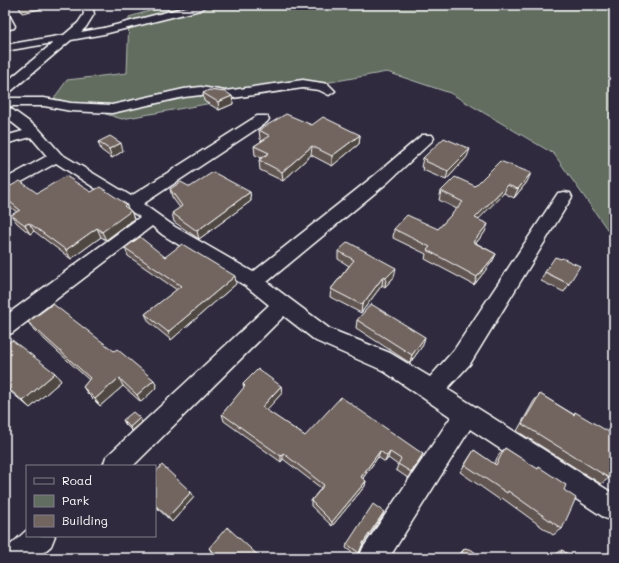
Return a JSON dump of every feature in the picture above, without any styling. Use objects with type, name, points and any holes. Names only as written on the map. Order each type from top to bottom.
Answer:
[{"type":"street","points":[[5,89],[69,37],[88,17],[90,11],[87,5]]},
{"type":"street","points":[[5,48],[140,23],[196,8],[202,5]]},
{"type":"street","points":[[5,102],[44,102],[71,107],[112,109],[190,92],[201,91],[225,95],[304,84],[317,86],[329,91]]},
{"type":"street","points":[[5,111],[34,132],[56,157],[152,216],[169,231],[254,282],[282,305],[334,341],[349,345],[378,357],[614,509]]},
{"type":"street","points":[[131,204],[262,119]]},
{"type":"street","points":[[5,140],[34,132]]},
{"type":"street","points":[[254,282],[381,179],[427,138]]},
{"type":"street","points":[[5,186],[56,157]]},
{"type":"street","points":[[430,391],[462,357],[564,197]]},
{"type":"street","points":[[5,327],[152,216]]},
{"type":"street","points":[[116,465],[282,305]]},
{"type":"street","points":[[373,558],[466,414]]},
{"type":"street","points":[[17,558],[40,537]]},
{"type":"green space","points":[[169,5],[614,5],[614,239],[554,154],[450,93],[387,72],[122,119],[54,98],[67,80],[127,73],[129,17]]},
{"type":"building","points":[[18,5],[31,5],[19,7]]},
{"type":"building","points":[[209,90],[226,92],[232,96],[218,102],[203,93]]},
{"type":"building","points":[[286,114],[312,125],[323,117],[360,135],[332,156],[312,146],[282,172],[259,160],[269,153],[254,146],[270,136],[259,130]]},
{"type":"building","points":[[110,136],[121,143],[109,149],[98,142]]},
{"type":"building","points":[[444,138],[470,149],[448,171],[425,161],[427,160],[423,158]]},
{"type":"building","points":[[500,161],[531,173],[518,189],[507,185],[475,218],[488,224],[473,242],[496,254],[477,277],[427,250],[430,247],[394,229],[407,215],[438,229],[463,202],[441,191],[455,177],[475,186]]},
{"type":"building","points":[[213,172],[250,192],[197,231],[172,213],[182,206],[170,189],[181,182],[190,187]]},
{"type":"building","points":[[66,176],[91,192],[100,187],[126,204],[124,206],[131,211],[102,232],[97,228],[66,250],[29,223],[25,225],[11,215],[20,210],[5,198],[5,189],[20,181],[37,193]]},
{"type":"building","points":[[140,237],[165,257],[182,244],[235,276],[168,332],[145,314],[181,286],[125,248]]},
{"type":"building","points":[[348,242],[396,268],[386,278],[383,277],[362,305],[331,289],[354,260],[338,251]]},
{"type":"building","points":[[555,257],[562,258],[580,266],[569,284],[545,272]]},
{"type":"building","points":[[53,304],[114,351],[117,349],[154,380],[137,395],[119,378],[95,399],[83,387],[90,378],[28,322]]},
{"type":"building","points":[[371,304],[425,337],[412,355],[357,320]]},
{"type":"building","points":[[12,340],[55,373],[23,401],[5,386],[5,345]]},
{"type":"building","points":[[258,369],[281,386],[262,407],[305,436],[341,397],[423,454],[411,472],[398,464],[401,459],[390,452],[387,456],[380,451],[361,477],[366,481],[332,522],[311,501],[324,485],[283,453],[281,456],[222,414],[245,386],[243,384]]},
{"type":"building","points":[[540,394],[574,415],[575,412],[614,435],[614,465],[609,478],[522,424]]},
{"type":"building","points":[[133,412],[140,418],[130,427],[123,420]]},
{"type":"building","points":[[505,448],[538,469],[539,467],[566,485],[564,490],[576,498],[562,529],[508,491],[507,493],[465,465],[474,450],[496,465]]},
{"type":"building","points":[[162,465],[191,492],[168,517],[156,506],[156,472]]},
{"type":"building","points":[[373,504],[384,512],[363,543],[359,553],[347,544]]},
{"type":"building","points":[[227,527],[261,558],[220,558],[209,548]]},
{"type":"building","points":[[465,548],[472,550],[482,558],[458,558]]},
{"type":"building","points":[[562,550],[573,558],[559,558]]}]
